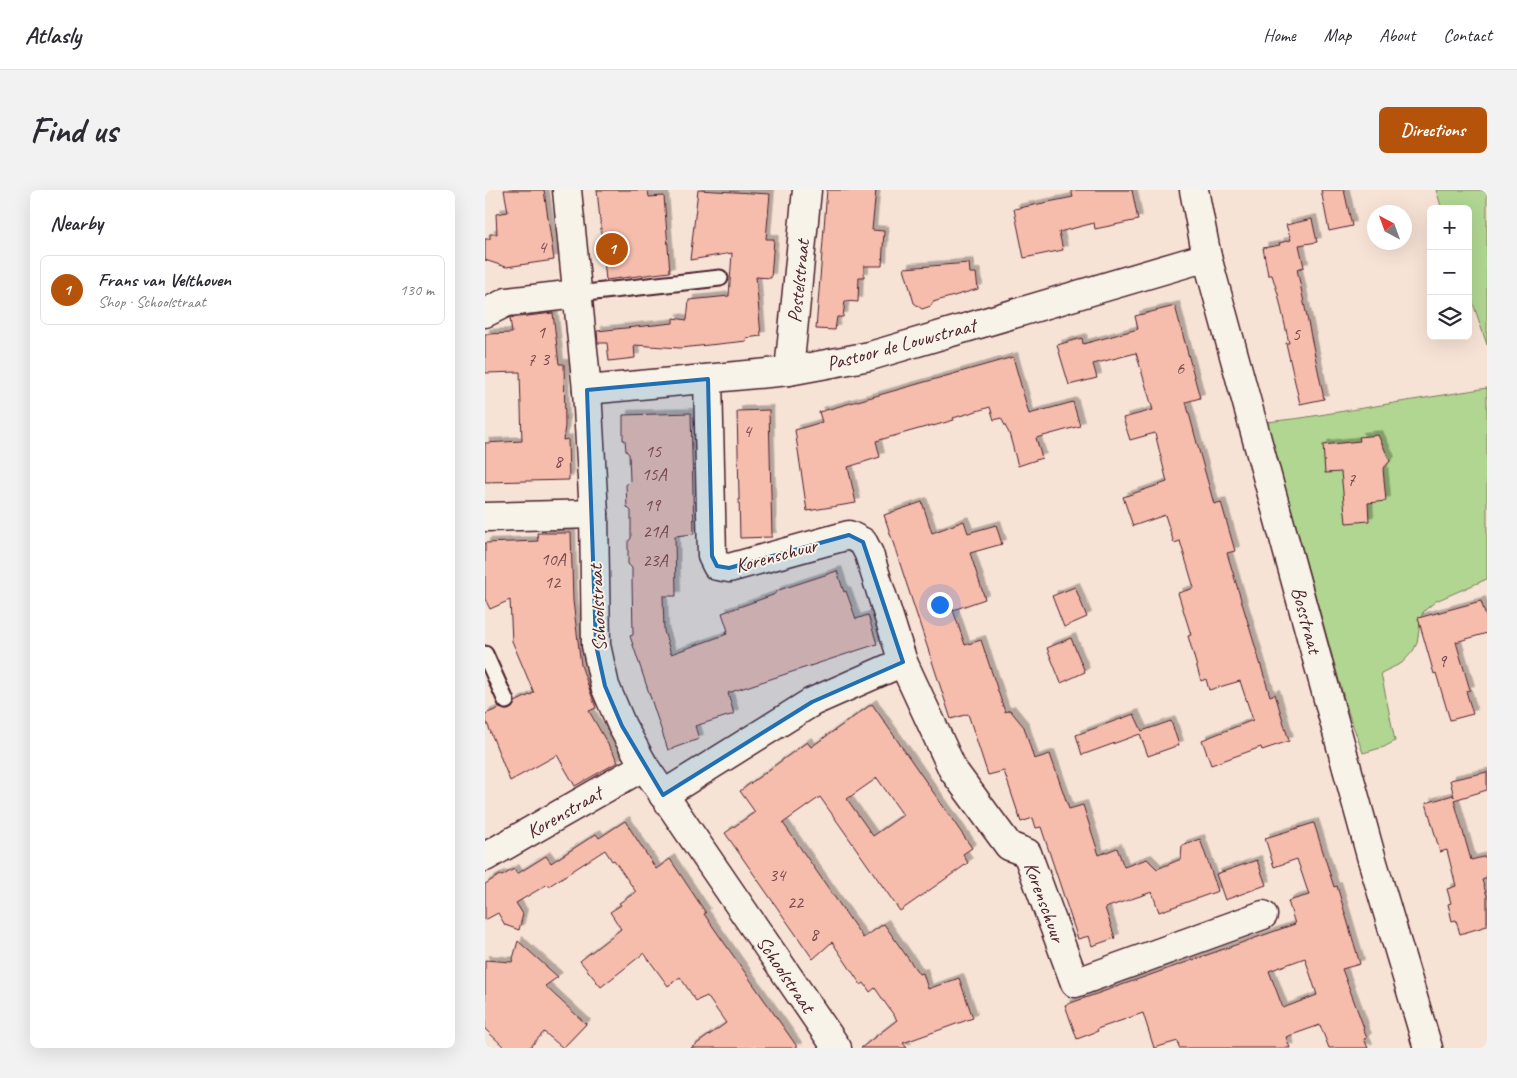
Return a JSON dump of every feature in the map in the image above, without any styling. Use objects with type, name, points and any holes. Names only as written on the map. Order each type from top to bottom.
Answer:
[{"type":"street","name":"Schoolstraat","points":[[567,190],[587,390],[594,514],[596,645],[605,686],[622,726],[644,766],[837,1048]]},
{"type":"street","name":"Postelstraat","points":[[789,371],[807,190]]},
{"type":"street","name":"Bosstraat","points":[[1194,190],[1207,257],[1371,856],[1428,1048]]},
{"type":"street","name":"Pastoor de Louwstraat","points":[[587,390],[789,371],[870,356],[1207,257]]},
{"type":"street","points":[[485,313],[507,302],[577,294]]},
{"type":"street","name":"Korenschuur","points":[[708,380],[712,556],[717,566],[729,568],[849,535],[863,542],[869,554],[903,662],[953,770],[1009,846],[1027,853],[1075,983],[1263,915]]},
{"type":"street","points":[[485,517],[594,514]]},
{"type":"street","points":[[663,795],[812,702],[903,662]]},
{"type":"street","name":"Korenstraat","points":[[485,857],[644,766]]},
{"type":"lane","points":[[577,294],[720,278]]},
{"type":"lane","points":[[485,654],[506,701]]},
{"type":"highlighted area","points":[[708,379],[712,556],[717,566],[729,568],[849,535],[863,542],[903,662],[812,702],[663,795],[622,726],[605,686],[596,645],[587,390]]},
{"type":"green space","points":[[1436,190],[1487,190],[1487,345],[1472,300],[1472,205],[1441,205]]},
{"type":"green space","points":[[1487,388],[1487,579],[1436,601],[1424,611],[1421,617],[1417,643],[1413,651],[1402,663],[1381,673],[1395,741],[1384,747],[1363,753],[1347,709],[1267,422]]},
{"type":"building","points":[[504,190],[544,190],[554,260],[506,267],[485,260],[485,239],[490,239],[490,234],[497,234],[496,214],[508,212]]},
{"type":"building","points":[[597,190],[648,190],[649,197],[664,196],[670,272],[606,280]]},
{"type":"building","points":[[698,190],[770,194],[766,239],[774,239],[771,278],[756,277],[761,336],[746,338],[747,341],[680,348],[634,345],[635,358],[609,361],[607,343],[598,343],[597,331],[673,323],[673,318],[687,320],[689,300],[729,296],[732,253],[690,260]]},
{"type":"building","points":[[827,190],[876,190],[872,230],[884,231],[882,266],[864,266],[864,277],[859,277],[858,302],[845,301],[843,317],[837,317],[835,330],[816,329]]},
{"type":"building","points":[[1071,190],[1132,190],[1138,220],[1095,229],[1094,223],[1059,232],[1063,250],[1024,258],[1014,209],[1073,197]]},
{"type":"building","points":[[1321,190],[1344,190],[1352,226],[1329,231]]},
{"type":"building","points":[[1312,219],[1317,242],[1299,245],[1304,267],[1297,269],[1324,399],[1300,404],[1286,343],[1289,343],[1278,294],[1272,275],[1268,275],[1263,248],[1280,245],[1279,243],[1291,240],[1286,225]]},
{"type":"building","points":[[969,263],[970,273],[976,273],[978,289],[933,302],[931,306],[922,309],[914,303],[904,268]]},
{"type":"building","points":[[1175,306],[1200,398],[1186,402],[1214,504],[1221,502],[1235,551],[1227,553],[1270,696],[1275,694],[1289,741],[1262,750],[1261,747],[1211,765],[1202,740],[1253,720],[1240,681],[1209,690],[1206,679],[1201,681],[1188,636],[1191,635],[1178,593],[1194,588],[1180,541],[1174,543],[1165,515],[1133,526],[1123,497],[1167,482],[1155,433],[1130,440],[1123,418],[1153,410],[1136,353],[1093,364],[1097,378],[1069,385],[1057,345],[1082,338],[1083,344],[1138,329],[1135,316]]},
{"type":"building","points":[[553,313],[559,364],[564,364],[565,426],[563,440],[568,439],[569,480],[485,482],[485,443],[522,441],[520,372],[485,373],[485,334],[512,333],[510,318]]},
{"type":"building","points":[[1013,357],[1029,414],[1073,402],[1080,426],[1036,438],[1042,458],[1018,466],[1009,433],[1001,418],[994,420],[990,407],[953,418],[954,420],[876,441],[880,457],[848,467],[856,503],[807,511],[795,430],[822,422],[819,412]]},
{"type":"building","points":[[769,410],[772,537],[740,538],[737,411]]},
{"type":"building","points":[[691,413],[694,534],[675,536],[676,596],[663,596],[664,631],[671,654],[727,634],[726,631],[728,631],[722,613],[773,595],[779,590],[837,571],[856,619],[868,615],[877,644],[728,693],[734,714],[695,726],[699,739],[668,750],[630,636],[633,635],[632,568],[628,564],[628,542],[631,538],[631,511],[627,507],[626,485],[630,481],[629,454],[626,451],[625,440],[623,440],[623,415]]},
{"type":"building","points":[[1378,435],[1390,461],[1383,469],[1386,501],[1368,503],[1369,521],[1346,523],[1341,472],[1325,473],[1323,445],[1360,441],[1359,437]]},
{"type":"building","points":[[922,502],[932,533],[964,521],[968,533],[996,525],[1002,544],[970,553],[985,599],[953,610],[965,645],[981,640],[1005,712],[1010,710],[1024,727],[1034,759],[1050,754],[1069,809],[1083,805],[1099,855],[1117,848],[1124,867],[1147,859],[1157,869],[1181,859],[1182,845],[1200,839],[1218,891],[1159,912],[1152,892],[1105,908],[1115,938],[1092,946],[1089,936],[1078,939],[1041,827],[1036,828],[1033,818],[1021,822],[1004,771],[988,775],[968,714],[951,719],[884,515]]},
{"type":"building","points":[[537,533],[571,533],[573,601],[581,665],[596,708],[589,711],[618,762],[575,786],[557,755],[510,781],[485,718],[485,714],[500,708],[510,709],[515,702],[534,693],[512,641],[510,600],[490,609],[485,599],[485,543],[538,541]]},
{"type":"building","points":[[1075,587],[1087,617],[1064,627],[1052,596]]},
{"type":"building","points":[[1481,601],[1487,620],[1487,633],[1456,642],[1470,690],[1466,691],[1473,714],[1450,720],[1418,618]]},
{"type":"building","points":[[1071,638],[1085,672],[1061,683],[1047,648]]},
{"type":"building","points":[[872,704],[972,848],[963,854],[968,863],[900,911],[820,797],[783,823],[863,938],[884,924],[919,974],[923,973],[928,989],[959,978],[973,1018],[903,1043],[907,1048],[861,1048],[897,1020],[875,988],[870,992],[864,983],[861,985],[832,942],[813,959],[725,833],[755,812],[740,791],[807,742],[811,747]],"holes":[[[877,778],[903,815],[873,836],[847,799]]]},
{"type":"building","points":[[1134,714],[1142,731],[1171,721],[1179,745],[1148,756],[1140,734],[1082,755],[1076,735]]},
{"type":"building","points":[[1487,772],[1487,790],[1454,800],[1471,860],[1487,856],[1487,878],[1482,880],[1487,896],[1487,926],[1460,934],[1456,920],[1452,921],[1448,904],[1451,903],[1447,889],[1456,886],[1447,850],[1440,852],[1426,803],[1453,795],[1454,797],[1450,780]]},
{"type":"building","points":[[625,821],[656,869],[670,859],[706,913],[704,914],[798,1048],[691,1048],[726,1023],[707,996],[696,1001],[680,977],[668,986],[644,953],[601,987],[580,961],[621,929],[610,912],[621,905],[619,903],[636,892],[605,850],[549,886],[548,884],[516,903],[523,914],[519,930],[505,925],[498,913],[485,920],[485,884],[514,869],[517,874],[546,856],[551,863],[596,834],[599,838]]},
{"type":"building","points":[[1314,823],[1334,887],[1337,886],[1360,964],[1342,969],[1364,1028],[1367,1038],[1364,1039],[1368,1048],[1329,1048],[1320,1025],[1286,1037],[1290,1048],[1179,1048],[1178,1041],[1154,1048],[1143,1013],[1097,1029],[1098,1031],[1077,1039],[1065,1005],[1295,924],[1288,901],[1309,895],[1297,859],[1274,867],[1265,838]],"holes":[[[1305,958],[1317,995],[1283,1008],[1269,971]]]},
{"type":"building","points":[[1257,860],[1266,885],[1225,900],[1216,874]]},
{"type":"building","points":[[518,941],[558,977],[545,986],[586,1024],[563,1048],[544,1032],[529,1048],[505,1048],[485,1029],[485,960],[512,962]]},
{"type":"place","name":"Frans van Velthoven","points":[[612,249]]}]
